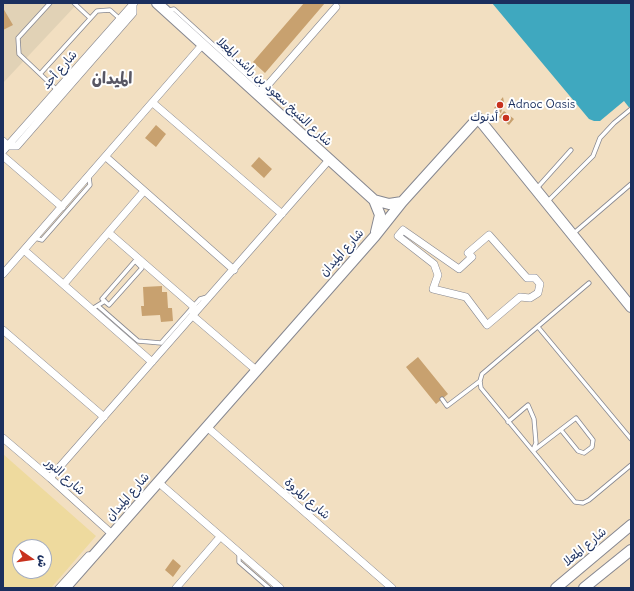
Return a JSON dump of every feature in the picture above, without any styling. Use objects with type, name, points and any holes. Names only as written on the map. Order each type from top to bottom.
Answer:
[{"type":"street","name":"شارع الشيخ سعود بن راشد المعلا","points":[[157,3],[203,44],[261,92],[329,160],[374,200]]},
{"type":"street","name":"شارع أحد","points":[[5,146],[133,4]]},
{"type":"street","points":[[5,146],[16,146],[133,13],[133,4]]},
{"type":"street","points":[[261,92],[336,7]]},
{"type":"street","points":[[3,274],[203,44]]},
{"type":"street","points":[[153,103],[282,214]]},
{"type":"street","name":"شارع الميدان","points":[[65,588],[375,236],[402,202],[478,118],[631,307]]},
{"type":"street","points":[[3,156],[62,207]]},
{"type":"street","points":[[106,157],[234,270]]},
{"type":"street","points":[[50,478],[329,160]]},
{"type":"street","points":[[64,284],[144,191]]},
{"type":"street","points":[[374,200],[390,204],[402,202]]},
{"type":"street","points":[[374,200],[380,215],[375,236]]},
{"type":"street","points":[[403,230],[459,269],[472,257],[468,253],[489,235],[527,278],[535,278],[540,284],[538,293],[530,298],[520,297],[487,325],[466,297],[433,290],[438,275],[434,264],[398,236],[403,230]]},
{"type":"street","points":[[108,233],[193,306],[193,316],[256,370]]},
{"type":"street","points":[[24,250],[64,284],[95,307],[152,362]]},
{"type":"street","points":[[3,330],[104,417]]},
{"type":"street","name":"شارع المروة","points":[[207,427],[392,588]]},
{"type":"street","name":"شارع النور","points":[[3,438],[112,534]]},
{"type":"street","points":[[158,482],[280,588]]},
{"type":"street","name":"شارع المعلا","points":[[556,588],[631,525]]},
{"type":"street","points":[[176,588],[220,537]]},
{"type":"street","points":[[584,588],[631,550]]},
{"type":"lane","points":[[50,3],[18,38],[19,54],[57,90]]},
{"type":"lane","points":[[74,3],[90,18]]},
{"type":"lane","points":[[166,11],[174,9],[261,92]]},
{"type":"lane","points":[[40,74],[97,11],[110,10],[120,19]]},
{"type":"lane","points":[[547,202],[593,156],[600,138],[614,123],[631,109]]},
{"type":"lane","points":[[536,190],[571,150]]},
{"type":"lane","points":[[35,238],[42,240],[90,185],[89,176]]},
{"type":"lane","points":[[573,234],[631,184]]},
{"type":"lane","points":[[135,261],[142,268],[109,305],[105,301],[102,299],[135,261]]},
{"type":"lane","points":[[589,283],[482,374],[480,381],[481,388],[575,502],[583,503],[589,500],[631,465]]},
{"type":"lane","points":[[105,301],[95,307],[138,341],[161,343],[200,299],[210,296]]},
{"type":"lane","points":[[538,327],[631,439]]},
{"type":"lane","points":[[442,399],[447,406],[480,381]]},
{"type":"lane","points":[[508,422],[528,405],[534,419],[536,443],[533,451]]},
{"type":"lane","points":[[533,451],[576,418],[593,440],[592,447],[584,453],[578,451],[561,430]]},
{"type":"lane","points":[[239,553],[239,562],[269,588]]},
{"type":"lane","points":[[58,588],[88,554],[95,554]]},
{"type":"shaded area","points":[[3,3],[78,3],[3,83]]},
{"type":"sand","points":[[3,454],[96,536],[51,588],[5,588],[3,586]]},
{"type":"water","points":[[492,3],[631,3],[631,110],[624,101],[600,121],[589,119]]},
{"type":"building","points":[[304,3],[325,3],[265,73],[253,62]]},
{"type":"building","points":[[3,8],[13,25],[3,30]]},
{"type":"building","name":"Adnoc Oasis","points":[[503,97],[504,102],[501,113],[494,108]]},
{"type":"building","name":"أدنوك","points":[[504,111],[514,119],[509,125],[499,117]]},
{"type":"building","points":[[156,125],[166,134],[156,147],[145,138]]},
{"type":"building","points":[[259,157],[272,169],[264,178],[251,166]]},
{"type":"building","points":[[162,286],[162,292],[167,292],[168,308],[172,308],[173,321],[161,322],[160,315],[142,316],[141,306],[144,306],[143,287]]},
{"type":"building","points":[[418,357],[448,394],[436,404],[406,367]]},
{"type":"building","points":[[173,559],[181,566],[173,577],[165,570]]},
{"type":"place","name":"Adnoc Oasis","points":[[500,105]]},
{"type":"place","name":"أدنوك","points":[[506,118]]},
{"type":"district","name":"الميدان","points":[[112,79]]}]
